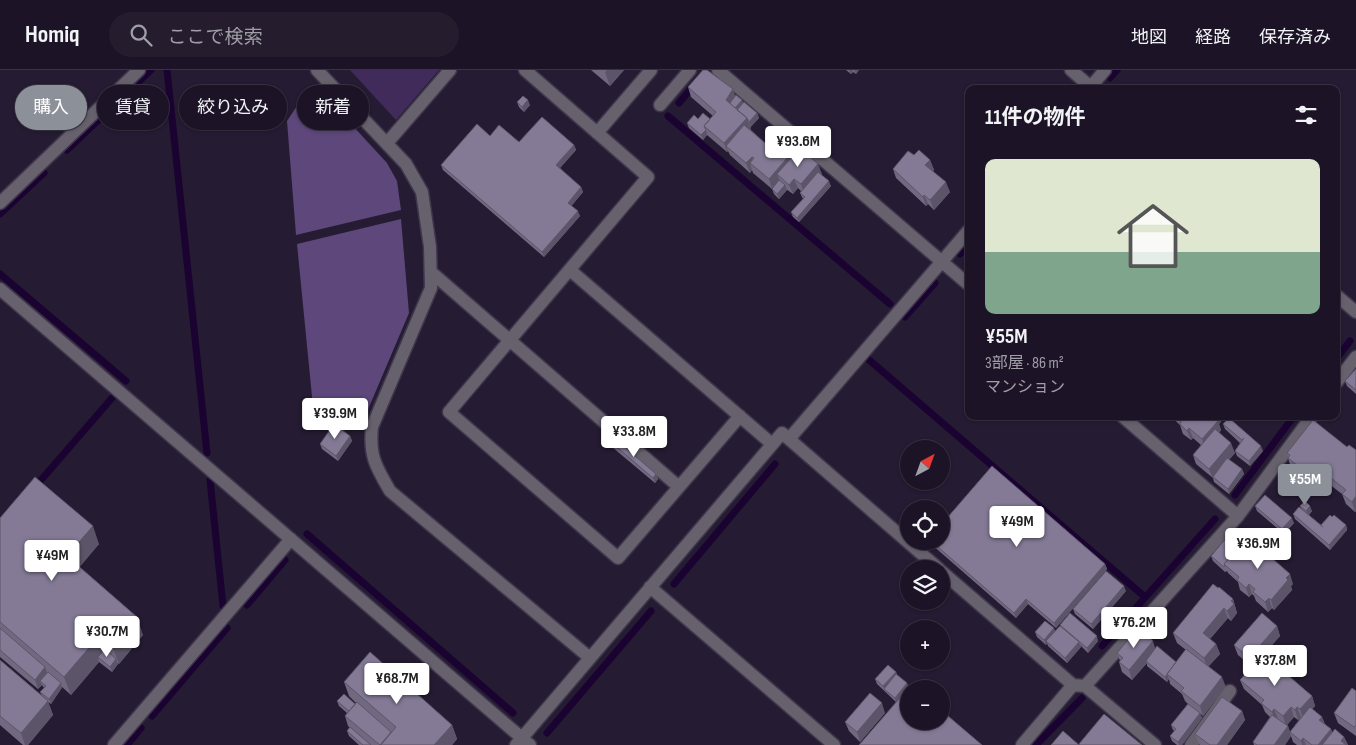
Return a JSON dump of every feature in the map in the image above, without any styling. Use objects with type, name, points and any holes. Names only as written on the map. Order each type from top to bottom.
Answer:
[{"type":"street","points":[[0,203],[139,70]]},
{"type":"street","points":[[318,70],[406,164],[422,192],[430,247],[431,288],[372,427],[370,447],[378,470],[390,491],[590,658]]},
{"type":"street","points":[[387,143],[450,70]]},
{"type":"street","points":[[525,70],[648,177],[449,412],[618,558],[740,416]]},
{"type":"street","points":[[597,133],[651,70]]},
{"type":"street","points":[[660,105],[690,70]]},
{"type":"street","points":[[718,70],[965,282]]},
{"type":"street","points":[[1071,70],[1088,85]]},
{"type":"street","points":[[1094,85],[1106,70]]},
{"type":"street","points":[[789,440],[965,235]]},
{"type":"street","points":[[570,270],[772,444]]},
{"type":"street","points":[[431,272],[679,487]]},
{"type":"street","points":[[0,289],[523,743],[590,658],[782,433],[928,560]]},
{"type":"street","points":[[1340,298],[1356,312]]},
{"type":"street","points":[[1340,378],[1356,357]]},
{"type":"street","points":[[1127,420],[1238,516]]},
{"type":"street","points":[[1022,745],[1238,516],[1309,420]]},
{"type":"street","points":[[114,745],[291,540]]},
{"type":"street","points":[[950,578],[1079,686],[1155,745]]},
{"type":"street","points":[[650,587],[834,745]]},
{"type":"street","points":[[1191,745],[1230,691]]},
{"type":"shaded area","points":[[350,70],[439,70],[396,120],[369,91],[369,85],[364,85]]},
{"type":"shaded area","points":[[297,106],[297,130],[357,130],[387,163],[397,181],[401,210],[296,235],[287,121]]},
{"type":"shaded area","points":[[401,219],[409,313],[361,426],[345,428],[315,427],[297,244]]},
{"type":"building","points":[[703,70],[707,70],[733,89],[726,100],[747,118],[724,143],[704,126],[716,112],[688,87]]},
{"type":"building","points":[[736,95],[742,100],[735,108],[730,103]]},
{"type":"building","points":[[523,96],[528,100],[522,107],[517,102]]},
{"type":"building","points":[[744,102],[757,113],[749,122],[737,110]]},
{"type":"building","points":[[703,113],[710,119],[704,126],[706,130],[701,135],[687,123],[694,115],[698,119]]},
{"type":"building","points":[[542,117],[574,145],[556,165],[581,187],[568,203],[578,211],[542,252],[441,165],[477,124],[490,136],[499,125],[519,142]]},
{"type":"building","points":[[744,125],[765,143],[769,138],[778,145],[782,140],[794,150],[769,179],[750,163],[754,158],[752,157],[746,163],[726,146]]},
{"type":"building","points":[[800,148],[818,164],[801,184],[794,179],[789,185],[777,174]]},
{"type":"building","points":[[919,150],[930,160],[925,165],[946,182],[930,200],[924,195],[923,197],[893,169],[908,151],[914,155]]},
{"type":"building","points":[[818,172],[829,181],[797,218],[791,212],[805,197],[800,193]]},
{"type":"building","points":[[779,180],[785,185],[777,194],[772,189]]},
{"type":"building","points":[[1356,369],[1356,390],[1345,381]]},
{"type":"building","points":[[1182,420],[1218,421],[1202,439],[1189,428],[1187,431],[1180,424]]},
{"type":"building","points":[[1227,420],[1231,420],[1261,446],[1249,461],[1235,451],[1244,438],[1242,440],[1223,424]]},
{"type":"building","points":[[1313,420],[1347,447],[1349,445],[1356,450],[1356,496],[1352,502],[1342,494],[1346,490],[1326,474],[1318,482],[1288,458],[1290,455],[1287,453]]},
{"type":"building","points":[[334,424],[350,436],[336,456],[320,444]]},
{"type":"building","points":[[1215,429],[1231,443],[1209,469],[1193,455]]},
{"type":"building","points":[[614,438],[656,474],[653,478],[611,442]]},
{"type":"building","points":[[1227,458],[1242,469],[1228,489],[1213,477]]},
{"type":"building","points":[[992,466],[1105,564],[1054,623],[1026,599],[1014,613],[941,550],[950,550],[950,515]]},
{"type":"building","points":[[35,477],[93,526],[67,556],[137,617],[112,646],[100,635],[64,677],[0,622],[0,518]]},
{"type":"building","points":[[1265,495],[1292,518],[1282,529],[1255,506]]},
{"type":"building","points":[[1305,501],[1310,506],[1306,511],[1300,506]]},
{"type":"building","points":[[1299,507],[1323,527],[1321,525],[1330,515],[1332,517],[1334,515],[1346,525],[1329,545],[1293,514]]},
{"type":"building","points":[[1234,529],[1247,540],[1224,564],[1224,567],[1211,556]]},
{"type":"building","points":[[1251,536],[1267,550],[1265,552],[1290,574],[1286,578],[1288,580],[1271,600],[1269,598],[1265,602],[1253,592],[1255,589],[1249,584],[1246,588],[1237,580],[1239,577],[1224,564]]},
{"type":"building","points":[[1106,571],[1124,586],[1091,624],[1073,609]]},
{"type":"building","points":[[1213,584],[1233,599],[1231,601],[1234,604],[1227,611],[1224,608],[1203,633],[1216,644],[1204,658],[1173,633]]},
{"type":"building","points":[[1070,613],[1097,636],[1087,648],[1060,625]]},
{"type":"building","points":[[1262,613],[1277,626],[1249,658],[1234,645]]},
{"type":"building","points":[[1045,621],[1054,628],[1044,640],[1035,632]]},
{"type":"building","points":[[1060,626],[1079,642],[1065,658],[1046,641]]},
{"type":"building","points":[[0,628],[45,667],[35,680],[0,650]]},
{"type":"building","points":[[1138,628],[1153,641],[1129,670],[1119,662],[1123,658],[1117,653]]},
{"type":"building","points":[[1157,646],[1176,662],[1165,677],[1146,661]]},
{"type":"building","points":[[105,649],[116,659],[110,667],[98,657]]},
{"type":"building","points":[[1186,649],[1222,677],[1200,706],[1181,691],[1184,688],[1167,674]]},
{"type":"building","points":[[370,652],[452,725],[434,745],[381,745],[396,727],[344,682]]},
{"type":"building","points":[[1263,654],[1312,696],[1300,709],[1297,707],[1295,710],[1291,707],[1283,716],[1274,709],[1272,712],[1261,703],[1264,700],[1240,680]]},
{"type":"building","points":[[0,660],[48,701],[21,733],[0,716]]},
{"type":"building","points":[[888,665],[896,672],[883,686],[875,679]]},
{"type":"building","points":[[48,672],[61,683],[49,699],[40,692],[46,686],[40,681]]},
{"type":"building","points":[[896,674],[903,680],[900,680],[900,692],[895,698],[884,689]]},
{"type":"building","points":[[1352,688],[1356,691],[1356,725],[1354,727],[1334,713]]},
{"type":"building","points":[[870,693],[882,703],[857,732],[845,722]]},
{"type":"building","points":[[344,694],[355,704],[349,711],[337,701]]},
{"type":"building","points":[[1222,697],[1242,711],[1217,745],[1210,745],[1195,734]]},
{"type":"building","points":[[900,698],[900,730],[950,730],[950,718],[982,745],[859,745]]},
{"type":"building","points":[[357,702],[391,732],[380,745],[345,716]]},
{"type":"building","points":[[1188,704],[1200,713],[1178,742],[1170,736],[1176,729],[1171,725]]},
{"type":"building","points":[[1310,707],[1322,717],[1319,720],[1331,729],[1318,745],[1312,745],[1303,738],[1301,741],[1290,732]]},
{"type":"building","points":[[1104,714],[1142,745],[1080,745]]},
{"type":"building","points":[[1272,715],[1288,726],[1274,745],[1257,745],[1253,742]]},
{"type":"building","points":[[350,727],[371,745],[363,745],[347,731]]},
{"type":"building","points":[[1335,729],[1344,737],[1341,741],[1346,745],[1322,745]]},
{"type":"building","points":[[1063,731],[1079,745],[1051,745]]},
{"type":"waterway","points":[[67,150],[151,70]]},
{"type":"waterway","points":[[167,70],[207,453]]},
{"type":"waterway","points":[[1110,78],[1117,70]]},
{"type":"waterway","points":[[679,103],[695,84]]},
{"type":"waterway","points":[[668,116],[890,304]]},
{"type":"waterway","points":[[0,214],[44,173]]},
{"type":"waterway","points":[[960,254],[965,248]]},
{"type":"waterway","points":[[0,274],[126,381]]},
{"type":"waterway","points":[[905,317],[935,283]]},
{"type":"waterway","points":[[1340,354],[1350,341]]},
{"type":"waterway","points":[[868,359],[1145,597]]},
{"type":"waterway","points":[[35,487],[112,398]]},
{"type":"waterway","points":[[1235,495],[1291,420]]},
{"type":"waterway","points":[[674,584],[775,464]]},
{"type":"waterway","points":[[210,480],[223,606]]},
{"type":"waterway","points":[[1102,646],[1215,519]]},
{"type":"waterway","points":[[307,534],[513,713]]},
{"type":"waterway","points":[[247,605],[285,560]]},
{"type":"waterway","points":[[547,733],[651,611]]},
{"type":"waterway","points":[[152,716],[227,628]]},
{"type":"waterway","points":[[1036,745],[1082,698]]},
{"type":"waterway","points":[[127,745],[141,728]]}]
